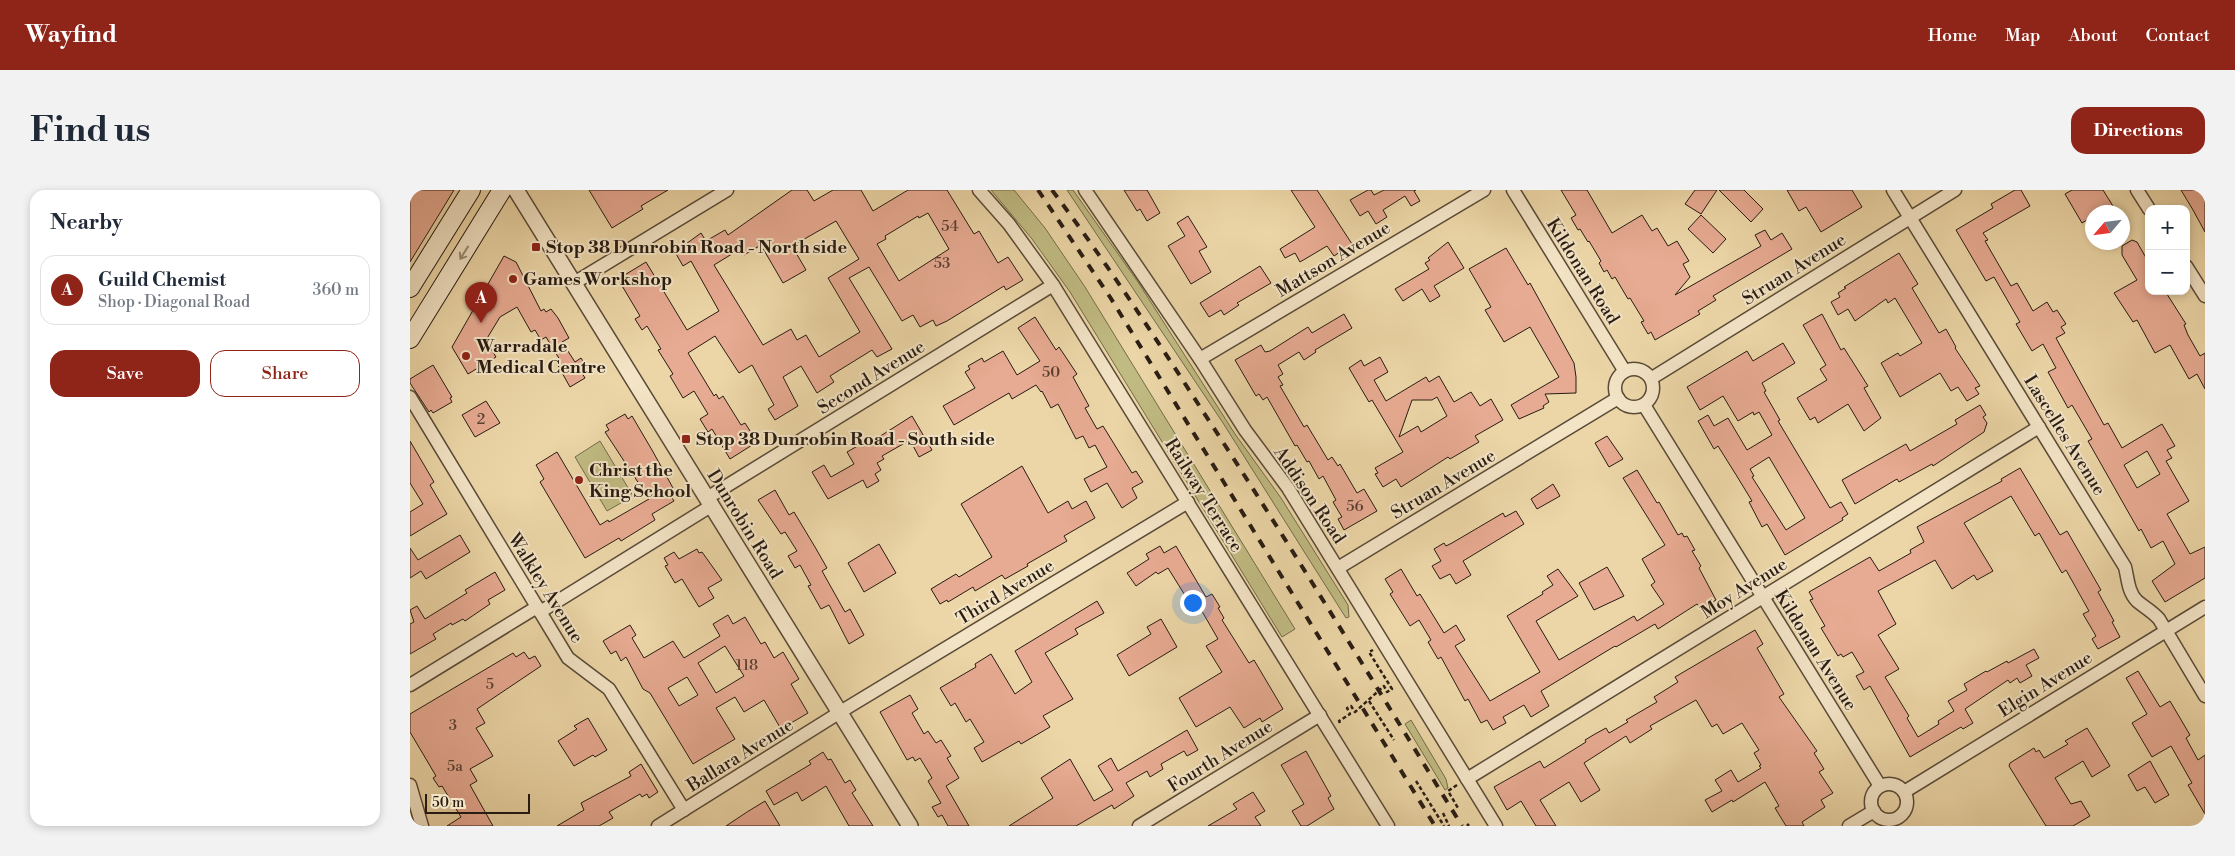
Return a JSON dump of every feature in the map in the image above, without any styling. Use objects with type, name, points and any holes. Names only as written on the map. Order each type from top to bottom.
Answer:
[{"type":"main road","points":[[410,288],[471,190]]},
{"type":"main road","points":[[410,339],[502,190]]},
{"type":"street","name":"Dunrobin Road","points":[[516,190],[910,826]]},
{"type":"street","points":[[574,283],[727,190]]},
{"type":"street","name":"Railway Terrace","points":[[979,190],[1009,224],[1054,285],[1388,826]]},
{"type":"street","name":"Addison Road","points":[[1085,190],[1200,359],[1245,430],[1288,488],[1496,826]]},
{"type":"street","name":"Mattson Avenue","points":[[1200,359],[1484,190]]},
{"type":"street","name":"Kildonan Road","points":[[1513,190],[1624,370]]},
{"type":"street","name":"Lascelles Avenue","points":[[1892,190],[2126,567],[2129,589],[2137,600],[2152,611],[2205,696]]},
{"type":"street","name":"Struan Avenue","points":[[1652,378],[1954,190]]},
{"type":"street","points":[[2137,190],[2146,205]]},
{"type":"street","points":[[2190,272],[2204,293]]},
{"type":"street","name":"Second Avenue","points":[[410,685],[538,610],[1054,285]]},
{"type":"street","points":[[1633,368],[1643,370],[1652,378],[1654,388],[1651,398],[1644,405],[1633,407],[1623,404],[1618,398],[1614,386],[1618,376],[1624,370],[1633,368]]},
{"type":"street","name":"Walkley Avenue","points":[[410,396],[568,658],[609,689],[684,810]]},
{"type":"street","name":"Struan Avenue","points":[[1338,568],[1618,398]]},
{"type":"street","name":"Kildonan Avenue","points":[[1644,405],[1880,786]]},
{"type":"street","name":"Moy Avenue","points":[[1467,779],[2039,427]]},
{"type":"street","name":"Third Avenue","points":[[840,713],[1188,502]]},
{"type":"street","name":"Elgin Avenue","points":[[1904,792],[2205,606]]},
{"type":"street","name":"Ballara Avenue","points":[[658,826],[840,713]]},
{"type":"street","name":"Fourth Avenue","points":[[1139,826],[1320,715]]},
{"type":"street","points":[[410,784],[422,826]]},
{"type":"street","points":[[1890,784],[1904,792],[1906,808],[1902,821],[1882,818],[1874,811],[1872,795],[1880,786],[1890,784]]},
{"type":"street","points":[[1849,826],[1874,811]]},
{"type":"path","points":[[1343,728],[1339,721],[1350,714],[1346,708],[1351,706],[1355,712],[1384,686],[1387,692],[1392,689],[1388,683]]},
{"type":"path","points":[[1369,701],[1394,740]]},
{"type":"path","points":[[1458,808],[1448,791],[1467,779]]},
{"type":"path","points":[[1416,781],[1444,826]]},
{"type":"path","points":[[1443,813],[1449,826]]},
{"type":"shaded area","points":[[991,190],[1014,190],[1045,228],[1085,287],[1295,629],[1282,637],[1070,292],[1032,239]]},
{"type":"shaded area","points":[[1067,190],[1073,190],[1138,282],[1235,434],[1281,498],[1348,605],[1349,617],[1346,618],[1223,423]]},
{"type":"shaded area","points":[[600,441],[633,496],[607,511],[575,457]]},
{"type":"shaded area","points":[[1411,720],[1446,779],[1448,788],[1445,790],[1405,724]]},
{"type":"building","points":[[410,190],[454,190],[410,262]]},
{"type":"building","points":[[589,190],[668,190],[641,206],[643,209],[612,228]]},
{"type":"building","points":[[792,190],[807,190],[814,201],[833,190],[861,190],[873,211],[908,190],[947,190],[974,234],[979,231],[998,263],[1008,257],[1023,280],[1006,290],[1004,286],[947,321],[936,326],[933,320],[920,327],[913,315],[902,321],[869,267],[849,278],[892,349],[877,357],[872,350],[830,376],[834,382],[817,393],[801,366],[783,377],[798,406],[775,420],[768,409],[774,405],[752,365],[739,373],[715,336],[688,353],[714,396],[716,394],[719,399],[723,396],[741,425],[745,423],[757,442],[730,459],[712,429],[708,432],[700,419],[708,414],[694,391],[683,398],[670,376],[673,374],[658,350],[661,349],[647,326],[642,330],[635,319],[640,316],[618,279],[646,262],[687,330],[719,311],[691,261],[683,266],[675,252],[701,233],[706,241],[725,230],[728,235]],"holes":[[[928,213],[949,249],[899,281],[877,244],[886,239],[885,236],[918,216],[919,218]],[[836,221],[859,259],[828,278],[860,332],[819,357],[806,335],[797,340],[791,329],[763,345],[714,265],[740,249],[744,255],[761,245],[783,283],[806,270],[792,246]]]},
{"type":"building","points":[[1124,190],[1147,190],[1160,213],[1147,221],[1140,209],[1137,211]]},
{"type":"building","points":[[1291,190],[1317,190],[1352,244],[1334,256],[1327,246],[1300,262],[1295,253],[1285,258],[1280,249],[1315,227]]},
{"type":"building","points":[[1371,190],[1374,195],[1384,190],[1416,190],[1414,191],[1420,201],[1411,206],[1405,196],[1383,210],[1387,217],[1376,224],[1368,211],[1360,216],[1350,200]]},
{"type":"building","points":[[1561,190],[1587,190],[1612,233],[1642,215],[1652,231],[1657,228],[1668,246],[1677,241],[1689,261],[1683,264],[1690,277],[1675,295],[1761,246],[1755,235],[1765,230],[1771,240],[1782,233],[1792,249],[1713,296],[1716,300],[1698,311],[1700,314],[1655,340],[1651,332],[1648,334],[1641,322],[1644,321],[1615,277],[1612,279],[1607,270],[1604,272],[1599,263],[1601,261],[1589,241],[1580,229],[1578,230],[1571,218],[1576,215]]},
{"type":"building","points":[[1695,190],[1717,190],[1701,214],[1685,204]]},
{"type":"building","points":[[1719,190],[1744,190],[1763,209],[1751,222]]},
{"type":"building","points":[[1787,190],[1852,190],[1862,207],[1821,232],[1806,207],[1799,211]]},
{"type":"building","points":[[2015,190],[2021,190],[2030,206],[1983,233],[1988,240],[1985,241],[2011,286],[2017,283],[2033,311],[2047,302],[2053,312],[2057,310],[2066,324],[2061,327],[2065,333],[2056,338],[2104,425],[2108,423],[2122,448],[2162,424],[2175,446],[2167,450],[2172,458],[2166,461],[2189,501],[2167,514],[2190,554],[2205,547],[2205,578],[2165,602],[2152,581],[2175,564],[2163,541],[2151,548],[2141,529],[2139,531],[2088,441],[2092,439],[2072,405],[2068,408],[2048,372],[2056,368],[2043,344],[2032,351],[2016,324],[2020,322],[1994,277],[1986,281],[1956,230],[1993,208],[1991,204]],"holes":[[[2147,451],[2160,474],[2137,488],[2124,465]]]},
{"type":"building","points":[[2072,190],[2103,190],[2112,205],[2085,205],[2085,221],[2082,223],[2065,194]]},
{"type":"building","points":[[2181,190],[2205,190],[2205,232],[2193,210]]},
{"type":"building","points":[[1701,215],[1726,239],[1713,253],[1688,229]]},
{"type":"building","points":[[1188,216],[1207,247],[1199,251],[1211,272],[1191,284],[1168,246],[1185,236],[1177,223]]},
{"type":"building","points":[[2130,241],[2137,242],[2145,256],[2145,295],[2168,295],[2186,324],[2184,325],[2188,335],[2200,356],[2205,353],[2205,389],[2197,374],[2189,379],[2170,345],[2155,353],[2137,320],[2133,322],[2114,293],[2137,280],[2122,255],[2122,250],[2130,250]]},
{"type":"building","points":[[1448,242],[1464,268],[1434,286],[1440,296],[1430,302],[1422,289],[1403,301],[1395,289],[1429,269],[1425,263],[1430,260],[1428,258]]},
{"type":"building","points":[[1506,248],[1528,285],[1530,283],[1574,363],[1576,377],[1576,393],[1545,394],[1549,402],[1543,406],[1544,408],[1519,419],[1511,405],[1559,377],[1530,327],[1504,342],[1485,310],[1491,307],[1469,269]]},
{"type":"building","points":[[1899,253],[1918,284],[1912,288],[1939,333],[1946,329],[1955,348],[1980,386],[1975,388],[1979,394],[1967,401],[1958,387],[1951,391],[1940,373],[1900,397],[1881,363],[1898,353],[1900,356],[1922,343],[1895,298],[1888,303],[1886,299],[1855,321],[1848,309],[1838,315],[1831,302],[1840,297],[1838,293],[1846,288],[1844,287]]},
{"type":"building","points":[[504,256],[516,262],[541,311],[544,309],[546,312],[551,309],[558,318],[569,338],[562,342],[575,362],[581,358],[588,369],[582,373],[585,378],[570,387],[556,362],[560,360],[546,337],[541,340],[535,330],[531,332],[517,307],[500,317],[486,340],[496,357],[468,374],[452,347]]},
{"type":"building","points":[[1260,266],[1271,283],[1237,303],[1239,305],[1224,315],[1221,310],[1209,317],[1200,303]]},
{"type":"building","points":[[1344,314],[1352,328],[1315,350],[1316,352],[1304,360],[1299,352],[1278,365],[1283,374],[1278,377],[1283,385],[1280,386],[1304,427],[1307,425],[1328,460],[1332,457],[1338,466],[1340,464],[1357,493],[1364,489],[1377,511],[1344,530],[1338,519],[1342,517],[1333,502],[1336,500],[1323,476],[1319,479],[1309,461],[1307,462],[1297,445],[1295,446],[1267,397],[1263,400],[1259,394],[1256,396],[1235,360],[1261,345],[1265,352],[1270,351],[1308,327],[1312,333]]},
{"type":"building","points":[[1822,314],[1841,350],[1844,348],[1868,386],[1864,388],[1881,418],[1864,431],[1848,404],[1818,423],[1815,417],[1810,420],[1797,398],[1827,380],[1820,369],[1826,365],[1803,325]]},
{"type":"building","points":[[1035,317],[1056,350],[1059,347],[1077,374],[1073,377],[1089,406],[1085,408],[1097,429],[1103,426],[1132,473],[1136,471],[1143,482],[1132,488],[1137,498],[1122,508],[1107,483],[1091,492],[1084,479],[1107,467],[1095,445],[1089,448],[1083,436],[1076,439],[1058,404],[1051,408],[1042,391],[1036,385],[1012,399],[1009,393],[954,425],[943,406],[975,388],[965,372],[970,369],[968,366],[982,358],[984,362],[1003,351],[1017,375],[1040,361],[1018,328]]},
{"type":"building","points":[[1783,343],[1795,363],[1762,383],[1766,391],[1764,392],[1780,420],[1778,421],[1830,508],[1841,502],[1848,514],[1842,518],[1843,520],[1785,555],[1767,524],[1762,527],[1749,502],[1752,501],[1718,446],[1714,449],[1698,421],[1708,415],[1714,426],[1728,418],[1747,450],[1772,435],[1759,412],[1754,415],[1753,412],[1738,421],[1723,396],[1700,410],[1687,387],[1747,351],[1753,361]],"holes":[[[1769,457],[1805,518],[1786,530],[1752,477],[1754,476],[1750,469]]]},
{"type":"building","points":[[1380,357],[1388,372],[1374,380],[1386,401],[1426,377],[1429,382],[1439,376],[1454,402],[1471,392],[1480,406],[1491,399],[1503,420],[1475,436],[1479,442],[1450,459],[1448,457],[1401,487],[1396,479],[1383,487],[1375,474],[1378,473],[1375,468],[1403,452],[1372,400],[1369,402],[1349,368],[1361,360],[1364,366]],"holes":[[[1437,397],[1447,416],[1421,432],[1418,426],[1399,437],[1412,400],[1432,400]]]},
{"type":"building","points":[[433,365],[452,397],[450,398],[452,402],[433,413],[431,410],[429,412],[410,383],[410,379]]},
{"type":"building","points":[[486,401],[500,423],[475,437],[462,415]]},
{"type":"building","points":[[1980,405],[1986,415],[1983,417],[1987,423],[1984,432],[1933,466],[1932,464],[1899,482],[1897,479],[1855,504],[1842,480],[1906,444],[1910,451],[1957,424],[1955,420]]},
{"type":"building","points":[[625,414],[628,419],[632,416],[652,450],[673,488],[668,491],[674,501],[652,514],[655,520],[621,541],[619,538],[585,558],[540,482],[544,479],[536,465],[557,452],[600,525],[608,520],[609,522],[649,499],[605,432],[609,430],[606,425]]},
{"type":"building","points":[[912,416],[932,450],[919,457],[910,440],[882,456],[884,459],[877,463],[881,470],[875,474],[879,481],[867,488],[863,480],[828,499],[812,472],[824,465],[831,477],[854,464],[847,452],[861,444],[863,447]]},
{"type":"building","points":[[1607,436],[1623,459],[1609,467],[1595,443]]},
{"type":"building","points":[[410,441],[434,482],[430,485],[447,514],[410,536],[410,512],[423,504],[410,483]]},
{"type":"building","points":[[1022,466],[1048,513],[1068,501],[1072,509],[1086,501],[1095,518],[1064,536],[1067,541],[1005,579],[1002,575],[975,591],[973,587],[948,602],[947,600],[940,604],[931,589],[956,574],[959,577],[992,557],[961,504]]},
{"type":"building","points":[[2020,468],[2060,535],[2067,531],[2101,590],[2098,592],[2114,621],[2112,622],[2120,637],[2098,649],[2092,639],[2096,636],[2083,614],[2089,611],[2066,570],[2062,573],[2039,533],[2035,536],[2011,496],[1964,523],[1993,571],[1977,580],[1974,575],[1952,589],[1935,560],[1878,591],[1896,624],[1878,635],[1899,669],[1885,677],[1909,716],[1907,718],[1918,737],[1939,724],[1938,721],[1954,711],[1948,701],[1967,690],[1964,684],[1986,671],[2007,661],[2008,663],[2034,649],[2039,658],[2026,665],[2032,676],[2020,683],[2017,678],[2010,683],[2008,680],[1965,709],[1973,723],[1963,729],[1961,727],[1910,757],[1870,686],[1864,690],[1856,676],[1864,672],[1852,652],[1843,657],[1841,654],[1838,656],[1821,628],[1825,626],[1810,600],[1813,599],[1809,592],[1870,557],[1879,571],[1911,553],[1910,550],[1924,542],[1917,527],[2002,481],[2001,479]]},
{"type":"building","points":[[1637,470],[1657,503],[1659,502],[1678,535],[1682,533],[1684,537],[1687,536],[1695,550],[1692,551],[1701,566],[1699,568],[1716,600],[1701,609],[1697,604],[1658,629],[1655,624],[1541,691],[1549,706],[1531,717],[1524,705],[1503,717],[1506,723],[1493,730],[1487,720],[1481,723],[1468,699],[1465,701],[1441,657],[1438,659],[1428,642],[1431,640],[1419,620],[1410,626],[1390,594],[1393,592],[1385,579],[1401,569],[1417,596],[1420,594],[1444,633],[1456,625],[1465,640],[1455,646],[1490,701],[1540,672],[1507,616],[1543,594],[1542,592],[1553,585],[1547,576],[1558,569],[1578,596],[1536,621],[1559,660],[1634,616],[1637,621],[1664,604],[1651,585],[1655,582],[1642,559],[1665,545],[1623,478]]},
{"type":"building","points":[[1553,484],[1560,496],[1537,509],[1531,499]]},
{"type":"building","points":[[775,490],[789,515],[794,512],[827,568],[822,571],[845,612],[850,609],[864,635],[849,644],[829,605],[821,609],[808,586],[811,585],[800,565],[795,568],[788,556],[797,551],[785,532],[781,534],[758,500]]},
{"type":"building","points":[[1516,511],[1524,524],[1463,561],[1471,575],[1456,584],[1450,574],[1440,579],[1432,566],[1441,561],[1434,549],[1444,543],[1446,546],[1452,543],[1503,513],[1505,517]]},
{"type":"building","points":[[460,535],[470,552],[426,579],[421,571],[410,578],[410,548],[418,560]]},
{"type":"building","points":[[879,544],[896,573],[864,592],[848,563]]},
{"type":"building","points":[[1160,546],[1164,553],[1176,546],[1206,597],[1212,594],[1220,607],[1218,608],[1224,618],[1222,620],[1249,663],[1254,660],[1283,709],[1262,722],[1260,718],[1244,728],[1230,707],[1196,727],[1179,698],[1222,672],[1206,646],[1218,639],[1192,594],[1186,597],[1168,568],[1158,574],[1156,572],[1136,586],[1127,573],[1149,559],[1146,554]]},
{"type":"building","points":[[697,549],[699,553],[702,552],[722,580],[708,588],[714,598],[699,607],[682,579],[675,583],[665,566],[668,565],[664,558],[674,552],[679,559]]},
{"type":"building","points":[[1607,567],[1624,596],[1594,610],[1579,583]]},
{"type":"building","points":[[495,572],[505,590],[488,600],[490,604],[465,621],[463,619],[452,625],[451,623],[433,634],[436,639],[410,654],[410,624],[414,622],[410,610],[417,606],[425,619],[467,593],[465,590]]},
{"type":"building","points":[[1097,601],[1104,613],[1075,629],[1078,634],[1045,653],[1073,699],[1043,716],[1050,727],[1021,744],[1019,741],[982,762],[974,748],[984,742],[970,719],[966,722],[955,703],[951,706],[940,688],[976,667],[975,664],[991,654],[1015,694],[1032,682],[1015,651]]},
{"type":"building","points":[[728,615],[733,624],[745,617],[761,644],[765,642],[774,658],[783,652],[799,679],[791,684],[808,713],[781,729],[764,700],[744,712],[735,697],[716,708],[735,739],[693,764],[650,693],[643,689],[626,657],[621,661],[616,651],[611,654],[603,641],[630,625],[636,635],[632,638],[644,658],[673,641],[684,658],[720,636],[713,624]],"holes":[[[725,646],[744,676],[716,693],[698,663]],[[687,677],[698,695],[679,706],[668,688]]]},
{"type":"building","points":[[1161,619],[1177,647],[1129,676],[1117,655],[1151,634],[1147,627]]},
{"type":"building","points":[[1755,630],[1763,644],[1757,648],[1784,694],[1779,697],[1817,751],[1814,753],[1824,769],[1819,772],[1833,793],[1821,800],[1825,807],[1802,822],[1804,826],[1786,826],[1775,808],[1779,806],[1765,782],[1733,802],[1732,800],[1712,812],[1705,800],[1722,791],[1715,780],[1731,770],[1738,782],[1761,768],[1754,753],[1759,750],[1742,723],[1723,734],[1717,724],[1712,727],[1696,700],[1650,726],[1652,729],[1630,743],[1626,736],[1584,763],[1600,790],[1581,802],[1569,782],[1540,800],[1556,826],[1536,826],[1521,801],[1507,810],[1494,787],[1540,761],[1544,768],[1586,742],[1585,740],[1595,734],[1606,728],[1609,733],[1628,722],[1626,720],[1657,702],[1654,697],[1678,682],[1675,677]]},
{"type":"building","points":[[524,652],[529,659],[535,656],[541,666],[477,709],[485,723],[476,728],[493,756],[470,769],[477,781],[470,785],[493,826],[447,826],[461,817],[442,786],[439,787],[433,778],[436,776],[410,732],[410,714],[513,653],[516,657]]},
{"type":"building","points":[[2138,671],[2160,707],[2170,701],[2190,735],[2186,738],[2198,760],[2205,755],[2205,814],[2188,785],[2192,783],[2171,746],[2152,757],[2132,723],[2147,714],[2126,678]]},
{"type":"building","points":[[910,695],[918,709],[912,713],[924,734],[928,731],[936,743],[941,740],[951,756],[947,758],[959,778],[946,786],[969,826],[948,826],[942,815],[938,817],[932,807],[941,803],[928,781],[932,778],[920,758],[915,761],[913,757],[907,760],[880,712]]},
{"type":"building","points":[[588,718],[607,750],[595,757],[593,755],[574,766],[558,741],[577,729],[574,726]]},
{"type":"building","points":[[2087,728],[2110,766],[2092,777],[2083,761],[2055,778],[2071,804],[2081,801],[2090,816],[2073,826],[2046,826],[2009,766],[2010,763],[2034,748],[2036,752],[2039,750],[2044,758],[2068,744],[2065,741]]},
{"type":"building","points":[[1187,730],[1198,750],[1187,756],[1184,751],[1161,764],[1163,769],[1150,777],[1147,771],[1126,783],[1134,796],[1114,809],[1112,805],[1076,826],[1009,826],[1053,798],[1041,778],[1070,759],[1094,801],[1113,790],[1098,766],[1111,758],[1118,771]]},
{"type":"building","points":[[1306,751],[1331,796],[1328,798],[1334,809],[1307,826],[1301,826],[1292,811],[1304,804],[1281,765]]},
{"type":"building","points":[[823,752],[828,760],[831,759],[845,783],[850,780],[856,790],[852,793],[873,826],[849,826],[826,786],[802,801],[797,792],[774,805],[766,791],[811,764],[809,761]]},
{"type":"building","points":[[2150,761],[2169,795],[2155,803],[2145,787],[2137,791],[2128,775]]},
{"type":"building","points":[[641,764],[658,792],[649,798],[647,794],[642,797],[640,794],[609,812],[613,818],[599,826],[557,826],[584,810],[581,803],[631,776],[629,772]]},
{"type":"building","points":[[1253,792],[1265,811],[1255,817],[1261,826],[1208,826],[1237,809],[1233,804]]},
{"type":"building","points":[[765,801],[780,826],[726,826],[747,812]]},
{"type":"railway","points":[[1038,190],[1110,297],[1435,826]]},
{"type":"railway","points":[[1052,190],[1130,300],[1237,464],[1462,826]]},
{"type":"place","name":"Stop 38 Dunrobin Road - North side","points":[[536,247]]},
{"type":"place","name":"Games Workshop","points":[[513,279]]},
{"type":"place","name":"Guild Chemist","points":[[481,323]]},
{"type":"place","name":"Warradale Medical Centre","points":[[466,356]]},
{"type":"place","name":"Stop 38 Dunrobin Road - South side","points":[[686,439]]},
{"type":"place","name":"Christ the King School","points":[[579,480]]}]
